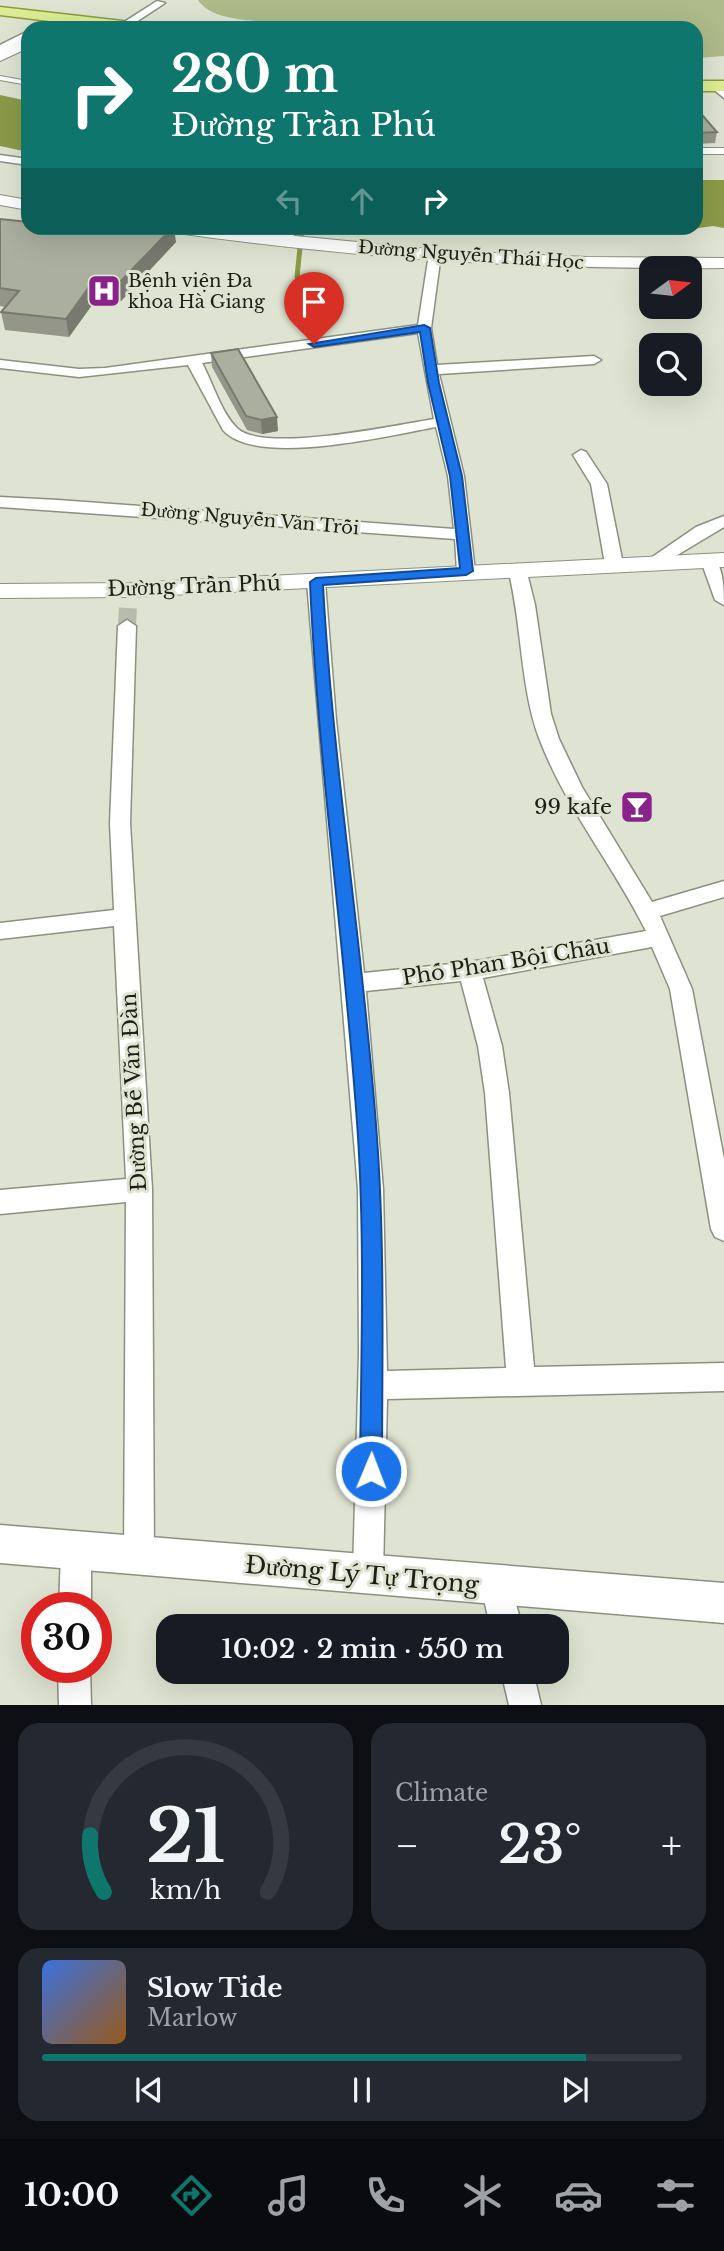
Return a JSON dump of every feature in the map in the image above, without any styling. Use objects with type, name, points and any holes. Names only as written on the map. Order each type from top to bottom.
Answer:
[{"type":"main road","points":[[0,11],[63,21]]},
{"type":"main road","points":[[0,57],[21,46]]},
{"type":"main road","points":[[703,87],[721,89]]},
{"type":"main road","points":[[0,200],[21,204]]},
{"type":"main road","name":"Đường Nguyễn Thái Học","points":[[263,235],[288,237],[313,244],[435,254],[608,264],[724,263]]},
{"type":"main road","name":"Đường Trần Phú","points":[[0,592],[128,607],[316,582],[466,571],[716,561]]},
{"type":"street","points":[[132,21],[160,3]]},
{"type":"street","points":[[0,49],[21,38]]},
{"type":"street","points":[[0,78],[21,82]]},
{"type":"street","points":[[703,152],[724,151]]},
{"type":"street","points":[[0,158],[21,161]]},
{"type":"street","points":[[435,254],[424,328],[442,422],[456,476],[466,571]]},
{"type":"street","points":[[0,364],[91,373],[194,362],[424,328]]},
{"type":"street","points":[[431,370],[594,360]]},
{"type":"street","points":[[194,362],[233,432],[246,439],[306,442],[442,422]]},
{"type":"street","points":[[581,455],[599,484],[614,564]]},
{"type":"street","name":"Đường Nguyễn Văn Trỗi","points":[[0,502],[108,507],[257,521],[463,534]]},
{"type":"street","points":[[653,562],[724,521]]},
{"type":"street","points":[[716,561],[724,600]]},
{"type":"street","points":[[517,569],[526,605],[541,714],[549,739],[572,787],[647,912],[681,989],[718,1164],[724,1228]]},
{"type":"street","points":[[316,582],[321,679],[368,1137],[373,1385],[368,1573]]},
{"type":"street","name":"Đường Bế Văn Đàn","points":[[128,607],[120,823],[139,1189],[139,1559]]},
{"type":"street","points":[[647,912],[724,889]]},
{"type":"street","points":[[0,931],[124,917]]},
{"type":"street","name":"Phố Phan Bội Châu","points":[[352,983],[471,971],[660,937]]},
{"type":"street","points":[[471,971],[490,1046],[498,1093],[521,1381]]},
{"type":"street","points":[[0,1202],[139,1189]]},
{"type":"street","points":[[373,1385],[724,1377]]},
{"type":"street","name":"Đường Lý Tự Trọng","points":[[0,1544],[139,1559],[368,1573],[497,1586],[724,1603]]},
{"type":"street","points":[[75,1592],[76,1553]]},
{"type":"street","points":[[497,1586],[503,1614]]},
{"type":"street","points":[[74,1683],[75,1705]]},
{"type":"street","points":[[520,1684],[525,1705]]},
{"type":"shaded area","points":[[198,0],[724,0],[724,56],[703,58],[703,21],[261,21],[219,15]]},
{"type":"shaded area","points":[[0,95],[21,100],[21,150],[0,146]]},
{"type":"shaded area","points":[[703,180],[724,180],[724,228],[703,227]]},
{"type":"building","points":[[703,116],[717,132],[703,133]]},
{"type":"building","points":[[0,219],[21,221],[21,235],[165,235],[119,283],[94,280],[66,319],[1,312],[19,291],[0,288]]},
{"type":"building","points":[[238,349],[277,417],[261,420],[246,416],[211,353]]},
{"type":"waterway","points":[[297,277],[301,235]]},
{"type":"tunnel","points":[[127,626],[128,606]]},
{"type":"place","name":"Bệnh viện Đa khoa Hà Giang","points":[[104,291]]},
{"type":"place","name":"99 kafe","points":[[637,807]]},
{"type":"route","points":[[314,344],[424,328],[433,383],[456,476],[466,571],[316,582],[321,679],[368,1137],[372,1248],[371,1471]]}]
